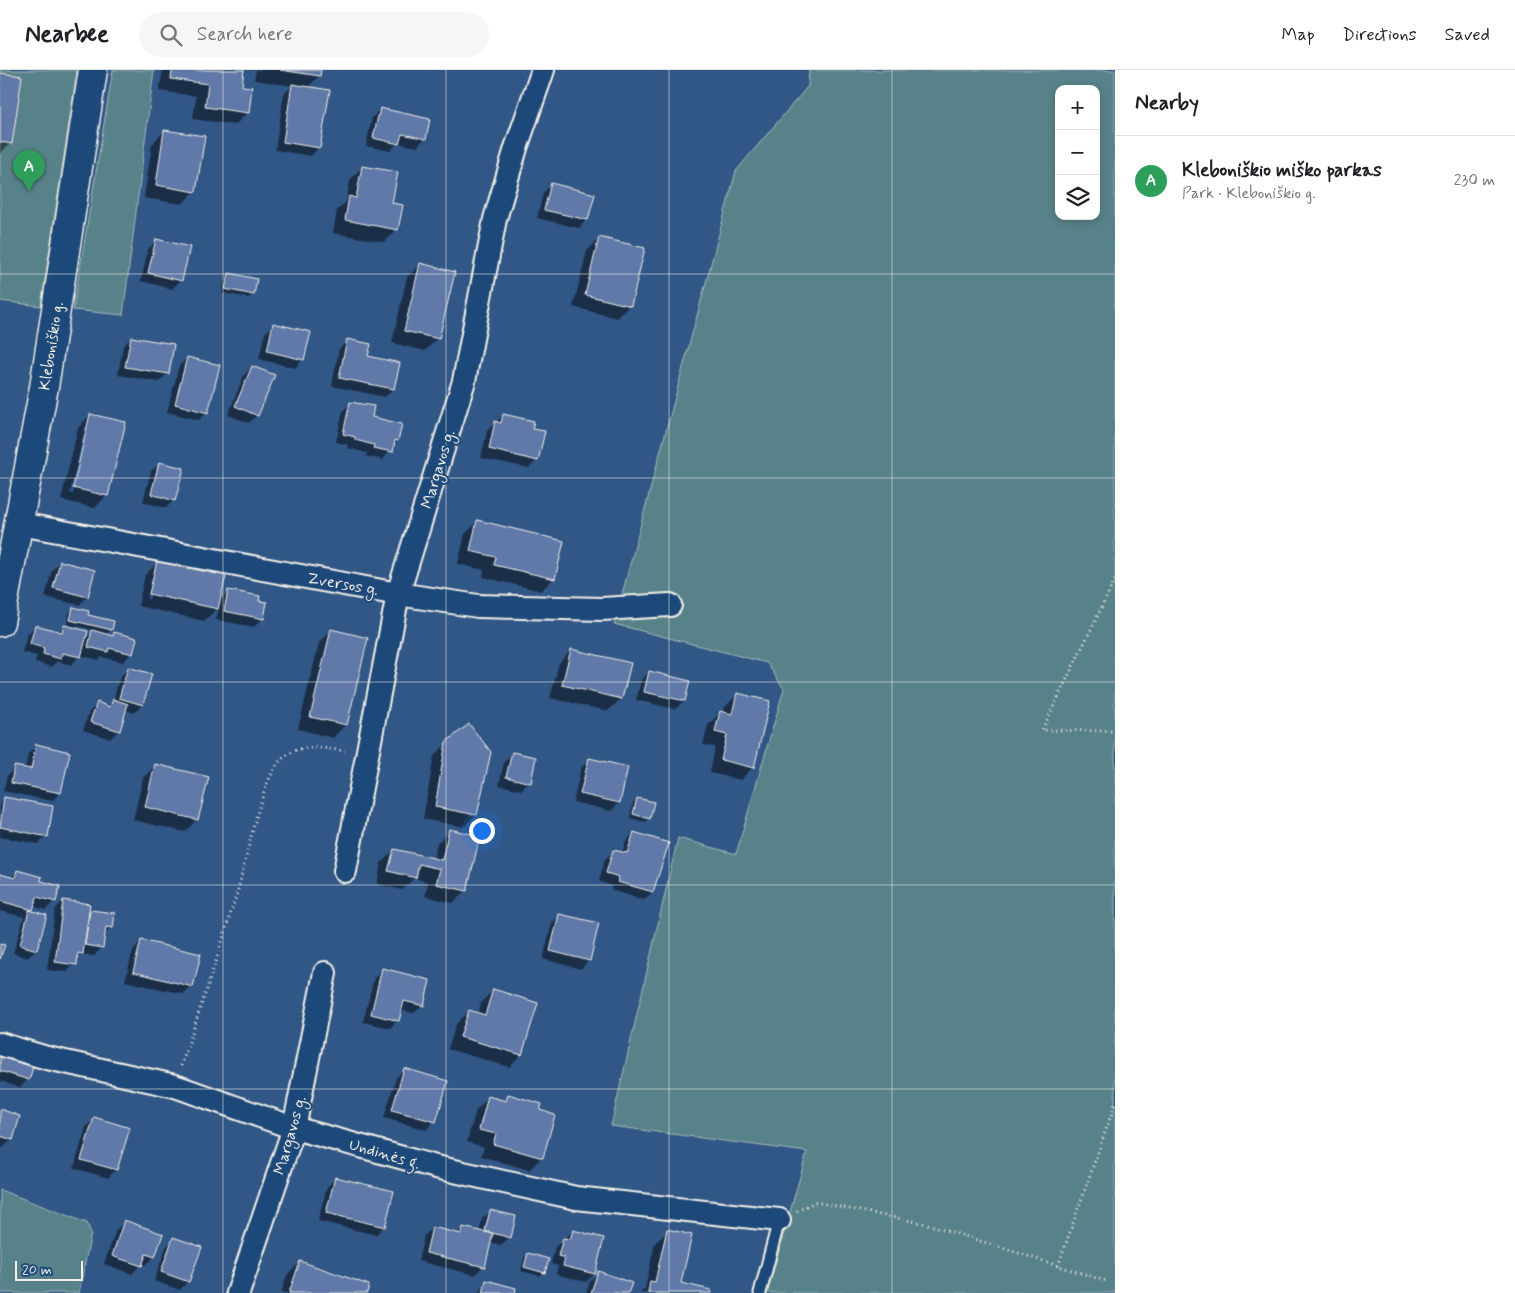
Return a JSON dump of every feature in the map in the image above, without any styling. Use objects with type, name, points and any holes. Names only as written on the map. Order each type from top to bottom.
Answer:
[{"type":"street","name":"Kleboniškio g.","points":[[0,622],[20,524],[44,388],[93,70]]},
{"type":"street","name":"Margavos g.","points":[[345,871],[398,594],[464,380],[496,219],[516,148],[543,70]]},
{"type":"street","name":"Zversos g.","points":[[20,524],[398,594],[478,606],[602,608],[670,605]]},
{"type":"street","name":"Margavos g.","points":[[238,1293],[294,1128],[325,973]]},
{"type":"street","name":"Undinės g.","points":[[0,1044],[46,1058],[175,1086],[294,1128],[436,1167],[576,1198],[779,1220]]},
{"type":"lane","points":[[760,1293],[779,1220]]},
{"type":"path","points":[[1115,580],[1042,730],[1115,731]]},
{"type":"path","points":[[175,1086],[236,896],[267,782],[273,771],[281,760],[295,750],[309,746],[367,754]]},
{"type":"path","points":[[1058,1266],[1115,1104]]},
{"type":"path","points":[[779,1220],[815,1202],[927,1224],[1106,1281]]},
{"type":"green space","points":[[0,70],[77,70],[41,306],[0,301]]},
{"type":"green space","points":[[113,70],[154,70],[123,315],[73,310]]},
{"type":"green space","points":[[809,70],[1115,70],[1115,1293],[767,1293],[807,1152],[611,1126],[678,838],[736,854],[784,689],[767,663],[614,624],[736,171],[808,86]]},
{"type":"green space","points":[[0,1190],[87,1223],[91,1233],[79,1293],[0,1293]]},
{"type":"building","points":[[172,70],[244,70],[242,86],[252,87],[249,113],[205,107],[208,84],[171,79]]},
{"type":"building","points":[[280,70],[321,70],[320,76]]},
{"type":"building","points":[[0,73],[22,76],[12,144],[0,142]]},
{"type":"building","points":[[292,84],[330,90],[320,148],[283,142]]},
{"type":"building","points":[[380,108],[430,119],[426,139],[402,134],[399,144],[373,138]]},
{"type":"building","points":[[164,130],[205,136],[196,192],[156,185]]},
{"type":"building","points":[[362,166],[398,172],[392,203],[403,205],[398,230],[345,220],[349,196],[356,198]]},
{"type":"building","points":[[551,183],[595,194],[588,220],[544,210]]},
{"type":"building","points":[[599,237],[645,248],[631,306],[585,295]]},
{"type":"building","points":[[156,239],[190,247],[182,281],[148,273]]},
{"type":"building","points":[[420,263],[455,272],[439,339],[404,331]]},
{"type":"building","points":[[229,273],[257,279],[254,295],[225,289]]},
{"type":"building","points":[[273,323],[311,332],[304,360],[267,351]]},
{"type":"building","points":[[131,337],[174,344],[169,374],[125,367]]},
{"type":"building","points":[[347,339],[371,344],[368,356],[400,363],[394,389],[339,378]]},
{"type":"building","points":[[187,357],[220,365],[208,413],[175,404]]},
{"type":"building","points":[[252,366],[275,375],[258,416],[235,406]]},
{"type":"building","points":[[350,402],[374,406],[372,417],[402,424],[398,441],[395,440],[393,452],[373,448],[374,445],[355,440],[355,437],[343,434]]},
{"type":"building","points":[[90,414],[126,422],[108,496],[73,488]]},
{"type":"building","points":[[503,414],[534,421],[532,429],[545,431],[538,461],[489,449],[495,421],[501,423]]},
{"type":"building","points":[[159,462],[184,468],[175,501],[151,494]]},
{"type":"building","points":[[477,520],[564,541],[555,579],[494,565],[496,557],[470,551]]},
{"type":"building","points":[[60,561],[95,570],[88,597],[53,588]]},
{"type":"building","points":[[157,561],[226,576],[218,609],[149,594]]},
{"type":"building","points":[[228,590],[260,596],[259,601],[267,602],[264,619],[224,611]]},
{"type":"building","points":[[73,607],[89,611],[88,615],[114,621],[112,630],[70,620]]},
{"type":"building","points":[[35,625],[62,632],[64,625],[88,631],[81,657],[62,653],[61,659],[43,654],[44,648],[30,644]]},
{"type":"building","points":[[331,629],[368,638],[347,725],[310,717]]},
{"type":"building","points":[[92,630],[113,636],[114,632],[137,638],[133,654],[109,648],[108,652],[88,647]]},
{"type":"building","points":[[571,649],[631,663],[622,699],[562,685]]},
{"type":"building","points":[[128,667],[152,674],[143,705],[119,698]]},
{"type":"building","points":[[649,671],[690,681],[685,701],[644,692]]},
{"type":"building","points":[[737,693],[770,701],[754,768],[721,760],[727,735],[715,732],[720,711],[732,714]]},
{"type":"building","points":[[113,699],[128,704],[120,731],[90,722],[97,702],[110,707]]},
{"type":"building","points":[[469,724],[491,752],[477,815],[435,807],[446,742]]},
{"type":"building","points":[[36,744],[70,752],[61,793],[11,783],[14,766],[31,769]]},
{"type":"building","points":[[512,752],[536,757],[531,783],[506,777]]},
{"type":"building","points":[[589,758],[628,767],[620,803],[580,794]]},
{"type":"building","points":[[155,764],[209,777],[198,820],[145,807]]},
{"type":"building","points":[[4,797],[53,806],[48,837],[0,827]]},
{"type":"building","points":[[637,798],[654,802],[650,819],[633,814]]},
{"type":"building","points":[[449,829],[480,836],[467,891],[436,884],[440,869],[419,864],[416,878],[388,871],[394,849],[442,860]]},
{"type":"building","points":[[634,832],[669,843],[653,892],[618,882],[619,877],[606,873],[613,850],[627,853]]},
{"type":"building","points":[[17,870],[42,877],[41,881],[60,886],[56,902],[37,897],[33,910],[0,901],[0,874],[15,878]]},
{"type":"building","points":[[63,900],[90,904],[83,954],[78,953],[77,965],[55,962]]},
{"type":"building","points":[[29,910],[47,915],[37,950],[20,945]]},
{"type":"building","points":[[90,910],[115,913],[113,928],[106,927],[103,948],[85,945]]},
{"type":"building","points":[[559,914],[599,923],[590,961],[550,951]]},
{"type":"building","points":[[141,940],[201,954],[193,987],[133,972]]},
{"type":"building","points":[[0,944],[5,945],[0,959]]},
{"type":"building","points":[[382,968],[430,980],[424,1006],[404,1001],[399,1021],[371,1014]]},
{"type":"building","points":[[493,989],[538,1003],[522,1055],[460,1037],[469,1010],[485,1015]]},
{"type":"building","points":[[0,1050],[35,1061],[29,1080],[0,1071]]},
{"type":"building","points":[[404,1068],[448,1081],[436,1122],[392,1110]]},
{"type":"building","points":[[508,1094],[542,1104],[540,1110],[555,1115],[543,1158],[493,1144],[496,1134],[479,1130],[488,1096],[506,1101]]},
{"type":"building","points":[[0,1109],[20,1116],[13,1140],[0,1136]]},
{"type":"building","points":[[94,1117],[130,1128],[117,1170],[81,1160]]},
{"type":"building","points":[[335,1177],[394,1191],[385,1227],[326,1213]]},
{"type":"building","points":[[490,1210],[516,1216],[511,1238],[485,1231]]},
{"type":"building","points":[[124,1220],[163,1234],[155,1257],[146,1254],[142,1266],[112,1256]]},
{"type":"building","points":[[432,1227],[461,1234],[463,1227],[493,1234],[485,1267],[426,1253]]},
{"type":"building","points":[[667,1229],[692,1235],[681,1283],[711,1290],[711,1293],[648,1293],[650,1281],[655,1282]]},
{"type":"building","points":[[573,1230],[604,1238],[595,1274],[563,1266],[565,1258],[558,1256],[563,1238],[570,1239]]},
{"type":"building","points":[[173,1237],[202,1247],[189,1282],[161,1272]]},
{"type":"building","points":[[528,1253],[549,1259],[545,1273],[524,1267]]},
{"type":"building","points":[[300,1261],[369,1285],[367,1293],[289,1293]]},
{"type":"building","points":[[598,1271],[632,1283],[628,1293],[591,1293]]},
{"type":"building","points":[[486,1280],[516,1288],[515,1293],[483,1293]]},
{"type":"place","name":"Kleboniškio miško parkas","points":[[29,191]]}]
